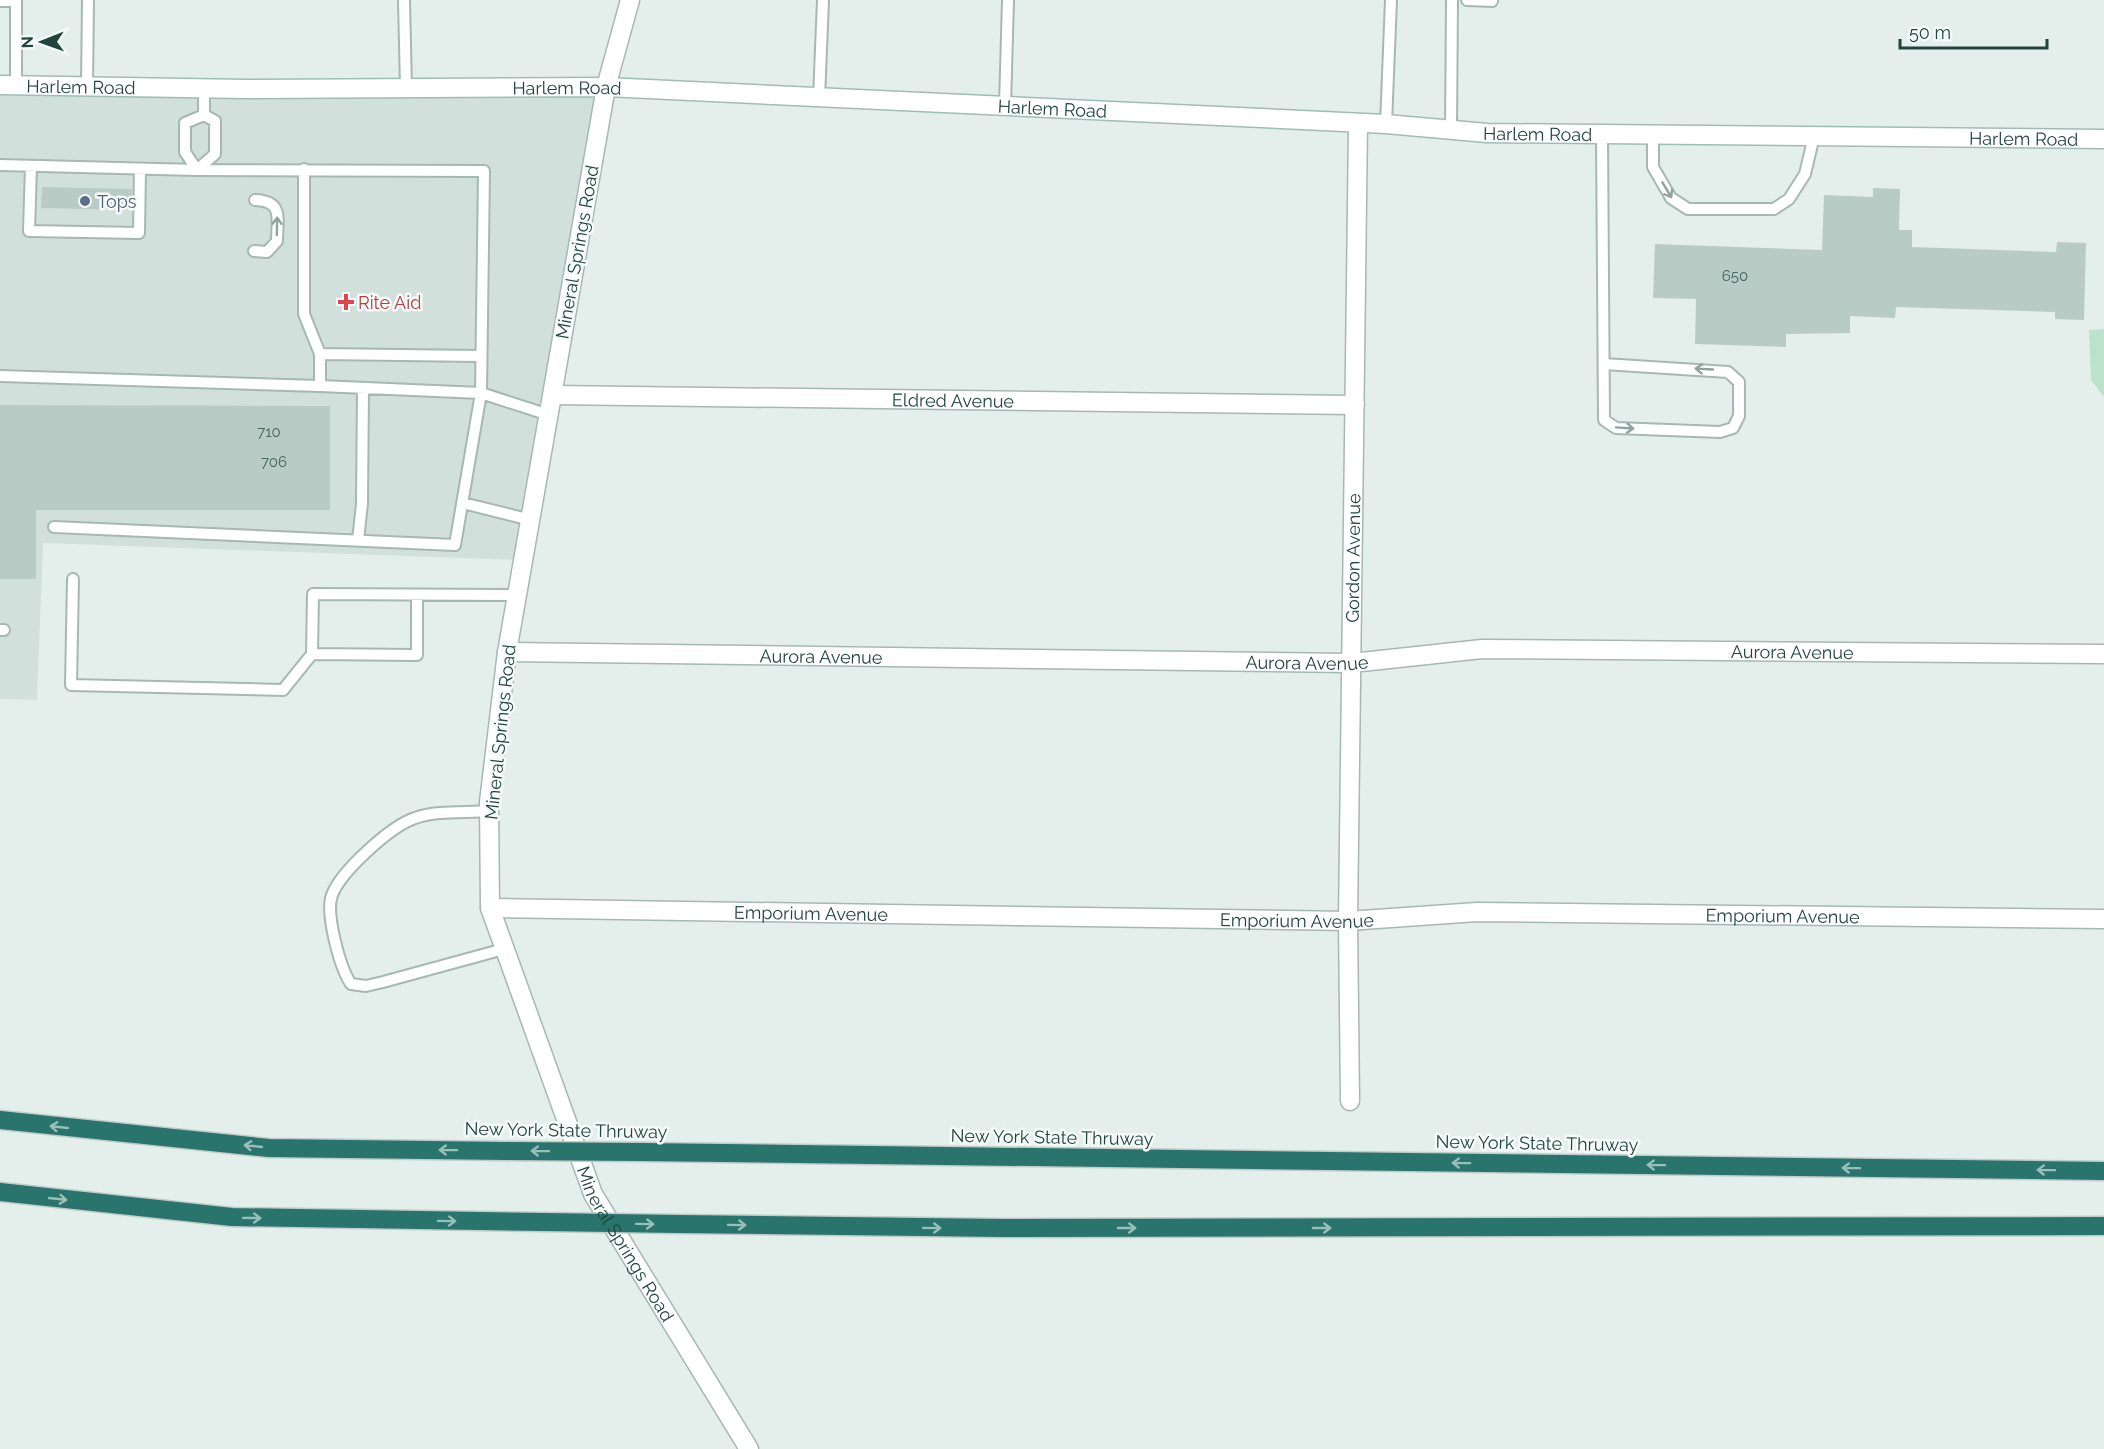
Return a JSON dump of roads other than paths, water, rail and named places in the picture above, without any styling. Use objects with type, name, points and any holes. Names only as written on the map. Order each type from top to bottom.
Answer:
[{"type":"highway","name":"New York State Thruway","points":[[0,1120],[269,1148],[2104,1171]]},
{"type":"highway","points":[[0,1192],[232,1217],[1001,1228],[2104,1226]]},
{"type":"street","name":"Mineral Springs Road","points":[[630,0],[606,87],[507,652],[489,812],[490,908],[593,1194],[749,1449]]},
{"type":"street","name":"Harlem Road","points":[[8,85],[204,88],[606,87],[1386,124],[1487,133],[2104,139]]},
{"type":"street","name":"Gordon Avenue","points":[[1350,1101],[1348,921],[1358,123]]},
{"type":"street","name":"Eldred Avenue","points":[[553,395],[1355,405]]},
{"type":"street","name":"Aurora Avenue","points":[[507,652],[1352,663],[1482,649],[2104,654]]},
{"type":"street","name":"Emporium Avenue","points":[[490,908],[1348,921],[1477,912],[2104,919]]},
{"type":"lane","points":[[87,86],[88,0]]},
{"type":"lane","points":[[404,0],[406,88]]},
{"type":"lane","points":[[819,98],[823,0]]},
{"type":"lane","points":[[1005,106],[1008,0]]},
{"type":"lane","points":[[1386,124],[1391,0]]},
{"type":"lane","points":[[1451,130],[1452,0]]},
{"type":"lane","points":[[1467,0],[1491,1]]},
{"type":"lane","points":[[0,1],[16,1],[8,85]]},
{"type":"lane","points":[[204,88],[204,115]]},
{"type":"lane","points":[[197,170],[185,152],[185,123],[204,115]]},
{"type":"lane","points":[[197,170],[215,154],[215,122],[204,115]]},
{"type":"lane","points":[[1602,134],[1604,420],[1616,428],[1720,432],[1733,428],[1738,416],[1739,382],[1728,372],[1604,364]]},
{"type":"lane","points":[[1653,135],[1653,167],[1671,198],[1688,209],[1774,209],[1789,199],[1805,174],[1814,136]]},
{"type":"lane","points":[[0,165],[197,170],[484,171],[481,393],[455,545],[54,527]]},
{"type":"lane","points":[[31,166],[29,231],[139,233],[140,169]]},
{"type":"lane","points":[[304,170],[304,314],[320,354],[320,386]]},
{"type":"lane","points":[[254,251],[267,252],[277,241],[277,212],[274,205],[268,200],[255,200]]},
{"type":"lane","points":[[320,354],[480,356]]},
{"type":"lane","points":[[0,376],[481,393],[549,415]]},
{"type":"lane","points":[[358,540],[362,504],[363,389]]},
{"type":"lane","points":[[463,503],[531,520]]},
{"type":"lane","points":[[73,579],[71,686],[283,690],[312,654],[313,594],[518,595]]},
{"type":"lane","points":[[312,654],[417,655],[417,595]]},
{"type":"lane","points":[[489,812],[417,817],[401,824],[384,834],[343,879],[332,894],[329,906],[344,973],[351,984],[366,986],[504,949]]},
{"type":"lane","points":[[740,1449],[749,1449]]},
{"type":"place","name":"Tops","points":[[85,201]]},
{"type":"place","name":"Rite Aid","points":[[346,302]]}]
